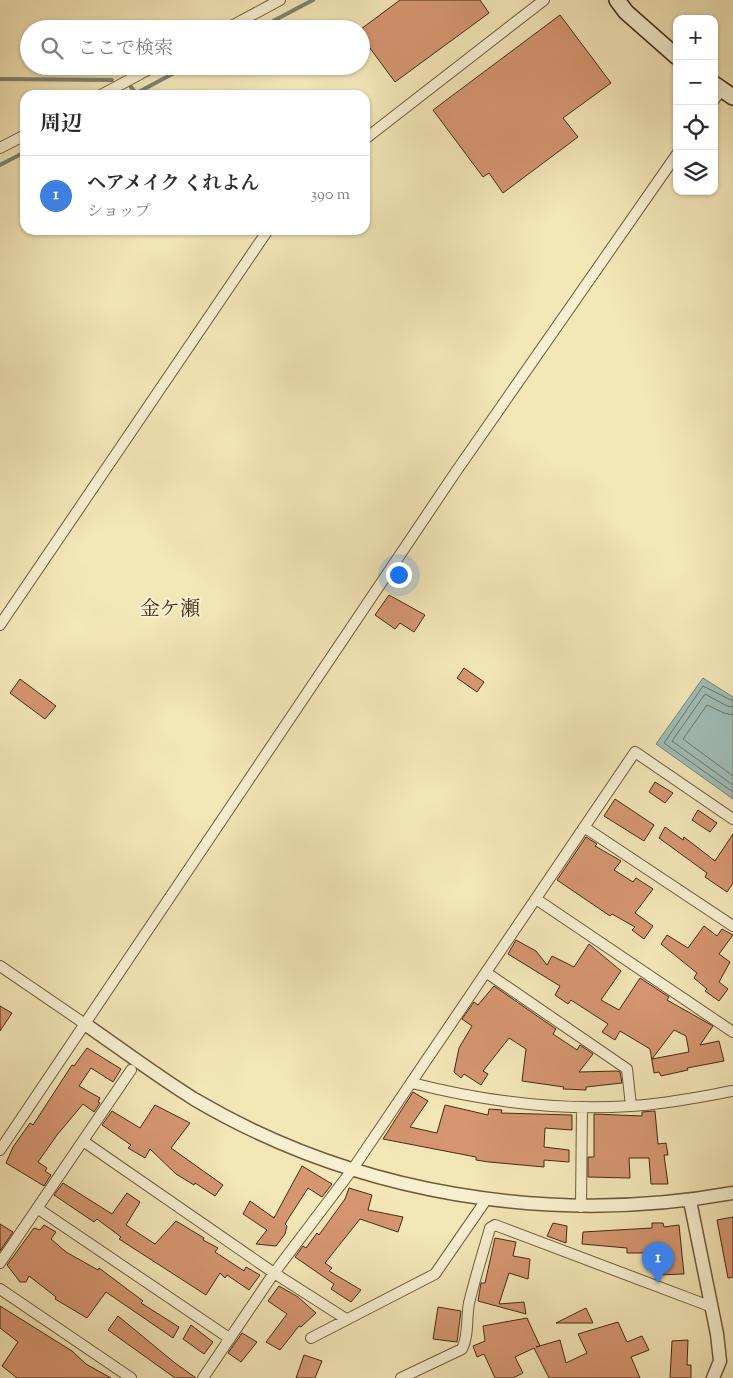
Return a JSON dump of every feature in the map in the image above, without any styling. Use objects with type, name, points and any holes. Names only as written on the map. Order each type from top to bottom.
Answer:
[{"type":"main road","points":[[616,0],[626,12],[673,53]]},
{"type":"street","points":[[243,20],[280,0]]},
{"type":"street","points":[[370,135],[544,0]]},
{"type":"street","points":[[110,90],[138,75]]},
{"type":"street","points":[[0,148],[20,138]]},
{"type":"street","points":[[0,1150],[455,473],[673,160]]},
{"type":"street","points":[[0,625],[265,235]]},
{"type":"street","points":[[203,1378],[274,1273],[352,1170],[635,752],[733,819]]},
{"type":"street","points":[[584,827],[733,926]]},
{"type":"street","points":[[536,899],[733,1032]]},
{"type":"street","points":[[0,966],[194,1099],[277,1141],[352,1170],[486,1200],[580,1207],[690,1201],[733,1193]]},
{"type":"street","points":[[487,973],[626,1068],[631,1106]]},
{"type":"street","points":[[0,1263],[130,1070]]},
{"type":"street","points":[[412,1083],[499,1102],[582,1107],[631,1106],[680,1101],[733,1091]]},
{"type":"street","points":[[580,1207],[582,1107]]},
{"type":"street","points":[[83,1141],[274,1273],[346,1320]]},
{"type":"street","points":[[311,1338],[435,1274],[486,1200]]},
{"type":"street","points":[[690,1201],[712,1307],[720,1361],[713,1378]]},
{"type":"street","points":[[38,1208],[229,1338]]},
{"type":"street","points":[[474,1218],[490,1228]]},
{"type":"street","points":[[401,1378],[462,1349],[466,1341],[469,1305],[490,1228],[495,1225],[712,1307]]},
{"type":"street","points":[[0,1288],[131,1378]]},
{"type":"water","points":[[703,678],[733,697],[733,799],[656,744]]},
{"type":"building","points":[[400,0],[480,0],[489,13],[395,82],[370,48],[370,22]]},
{"type":"building","points":[[560,15],[611,83],[563,118],[578,137],[503,193],[489,173],[483,177],[433,110]]},
{"type":"building","points":[[389,595],[425,615],[414,632],[400,623],[395,629],[375,615]]},
{"type":"building","points":[[464,668],[484,682],[477,692],[457,678]]},
{"type":"building","points":[[20,679],[56,706],[45,719],[10,693]]},
{"type":"building","points":[[655,782],[673,793],[665,803],[649,792]]},
{"type":"building","points":[[615,799],[654,825],[644,841],[604,816]]},
{"type":"building","points":[[698,810],[717,823],[710,832],[692,820]]},
{"type":"building","points":[[665,827],[683,840],[684,837],[715,861],[733,834],[733,883],[727,892],[705,877],[707,873],[659,838]]},
{"type":"building","points":[[586,837],[597,844],[595,846],[621,861],[614,870],[633,882],[636,878],[653,889],[635,913],[653,926],[644,939],[632,930],[635,927],[612,914],[610,916],[557,880]]},
{"type":"building","points":[[704,926],[717,936],[722,929],[733,935],[719,954],[730,962],[719,982],[728,989],[719,1001],[705,991],[707,989],[694,978],[697,973],[661,944],[667,935],[688,948]]},
{"type":"building","points":[[516,940],[536,951],[547,965],[552,956],[574,967],[589,944],[621,971],[601,1000],[619,1010],[640,978],[669,997],[667,1000],[713,1026],[700,1045],[719,1041],[724,1061],[687,1068],[688,1070],[661,1076],[659,1072],[654,1073],[650,1049],[620,1031],[615,1040],[602,1032],[608,1024],[571,1000],[568,1004],[555,995],[560,986],[508,954]],"holes":[[[674,1030],[686,1036],[689,1052],[652,1059]]]},
{"type":"building","points":[[494,986],[556,1029],[553,1034],[577,1050],[580,1045],[593,1054],[579,1072],[617,1071],[620,1072],[622,1083],[586,1087],[586,1090],[563,1089],[564,1087],[522,1081],[526,1049],[509,1038],[483,1071],[488,1074],[481,1085],[464,1074],[461,1078],[454,1072],[459,1048],[472,1026],[462,1019],[474,1002],[478,1005]]},
{"type":"building","points":[[0,1006],[12,1013],[0,1031]]},
{"type":"building","points":[[87,1048],[121,1069],[113,1082],[91,1068],[79,1086],[100,1098],[98,1102],[100,1103],[94,1112],[83,1104],[57,1135],[38,1162],[47,1168],[45,1171],[51,1175],[44,1186],[6,1163],[13,1147],[30,1123],[33,1125],[72,1065],[74,1066]]},
{"type":"building","points":[[413,1092],[428,1101],[410,1127],[437,1133],[445,1105],[488,1115],[489,1109],[502,1110],[501,1113],[572,1115],[572,1130],[545,1128],[544,1147],[569,1150],[569,1162],[544,1160],[544,1167],[489,1162],[476,1160],[476,1157],[383,1139]]},
{"type":"building","points":[[155,1105],[190,1123],[171,1148],[223,1185],[215,1196],[176,1174],[150,1149],[145,1158],[128,1148],[131,1145],[102,1125],[112,1111],[140,1128]]},
{"type":"building","points":[[655,1111],[658,1144],[666,1143],[668,1155],[664,1155],[668,1184],[651,1184],[649,1158],[629,1158],[630,1178],[588,1177],[588,1157],[594,1157],[594,1114],[642,1116],[642,1112]]},
{"type":"building","points":[[302,1166],[332,1184],[322,1197],[308,1188],[285,1224],[287,1226],[285,1234],[276,1246],[256,1244],[267,1230],[243,1214],[250,1201],[274,1218]]},
{"type":"building","points":[[63,1183],[112,1214],[127,1193],[140,1202],[126,1225],[155,1244],[176,1221],[218,1248],[215,1252],[244,1271],[246,1267],[260,1275],[249,1290],[227,1275],[225,1278],[220,1273],[206,1295],[119,1239],[121,1237],[97,1219],[94,1222],[54,1195]]},
{"type":"building","points":[[349,1188],[372,1195],[368,1210],[403,1217],[398,1232],[360,1219],[325,1263],[332,1268],[329,1271],[361,1290],[351,1302],[331,1289],[334,1284],[295,1257],[303,1246],[306,1248],[317,1233],[319,1235],[345,1199]]},
{"type":"building","points":[[733,1217],[733,1277],[728,1278],[717,1220]]},
{"type":"building","points":[[553,1223],[567,1226],[566,1243],[547,1236]]},
{"type":"building","points":[[652,1223],[663,1223],[664,1227],[679,1225],[684,1274],[656,1275],[654,1253],[627,1253],[627,1248],[582,1244],[583,1232],[652,1228]]},
{"type":"building","points":[[0,1224],[13,1232],[0,1251]]},
{"type":"building","points":[[44,1225],[56,1232],[51,1239],[66,1252],[98,1270],[99,1268],[143,1301],[141,1303],[179,1327],[173,1338],[106,1292],[87,1318],[55,1299],[56,1297],[29,1276],[26,1282],[20,1282],[7,1265],[34,1228],[40,1230]]},
{"type":"building","points":[[495,1238],[516,1242],[513,1256],[530,1259],[528,1279],[509,1273],[499,1304],[524,1302],[526,1314],[478,1301],[481,1283],[485,1283]]},
{"type":"building","points":[[279,1286],[298,1297],[316,1313],[301,1327],[299,1326],[280,1350],[266,1342],[287,1314],[268,1301]]},
{"type":"building","points":[[0,1306],[72,1351],[86,1364],[111,1378],[17,1378],[2,1366],[18,1342],[0,1328]]},
{"type":"building","points":[[438,1307],[461,1311],[457,1342],[433,1339]]},
{"type":"building","points":[[586,1308],[593,1323],[556,1323]]},
{"type":"building","points":[[118,1316],[196,1378],[175,1378],[108,1330]]},
{"type":"building","points":[[527,1318],[540,1346],[560,1340],[566,1363],[587,1353],[578,1334],[618,1322],[627,1342],[642,1336],[649,1350],[631,1357],[640,1378],[549,1378],[534,1348],[515,1357],[523,1373],[513,1378],[495,1378],[484,1354],[477,1357],[473,1346],[485,1341],[483,1326]]},
{"type":"building","points":[[191,1325],[213,1342],[204,1354],[183,1339]]},
{"type":"building","points":[[242,1333],[257,1342],[241,1362],[228,1353]]},
{"type":"building","points":[[688,1340],[687,1365],[691,1365],[691,1378],[670,1378],[672,1341]]},
{"type":"building","points":[[304,1355],[322,1361],[315,1378],[296,1378]]},
{"type":"waterway","points":[[275,20],[313,0]]},
{"type":"waterway","points":[[142,90],[170,75]]},
{"type":"waterway","points":[[0,79],[112,80]]},
{"type":"waterway","points":[[0,165],[20,155]]},
{"type":"place","name":"ヘアメイク くれよん","points":[[658,1283]]},
{"type":"district","name":"金ケ瀬","points":[[170,608]]}]
